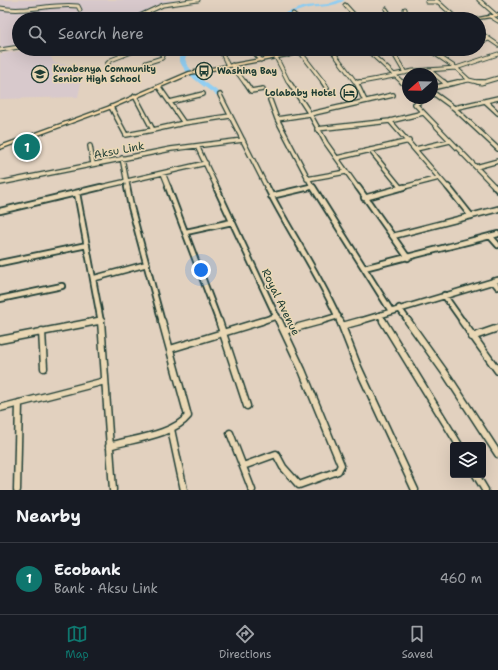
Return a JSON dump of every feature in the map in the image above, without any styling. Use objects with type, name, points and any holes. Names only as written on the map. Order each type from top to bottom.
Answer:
[{"type":"main road","points":[[486,17],[497,15]]},
{"type":"main road","points":[[0,148],[111,107],[190,73],[282,56]]},
{"type":"street","points":[[148,12],[163,5],[198,0]]},
{"type":"street","points":[[479,0],[497,15]]},
{"type":"street","points":[[427,2],[437,1],[449,12]]},
{"type":"street","points":[[0,8],[19,10],[66,4],[78,6],[80,10]]},
{"type":"street","points":[[345,5],[351,12]]},
{"type":"street","points":[[490,16],[498,21]]},
{"type":"street","points":[[486,37],[498,45]]},
{"type":"street","points":[[0,50],[12,48]]},
{"type":"street","points":[[438,69],[456,68],[498,54]]},
{"type":"street","points":[[108,68],[107,64],[110,60],[121,56]]},
{"type":"street","points":[[146,62],[162,58],[163,56]]},
{"type":"street","points":[[224,56],[230,66],[250,90],[263,89]]},
{"type":"street","points":[[257,56],[261,60]]},
{"type":"street","points":[[304,56],[327,88]]},
{"type":"street","points":[[336,56],[356,83],[366,101]]},
{"type":"street","points":[[374,56],[402,82]]},
{"type":"street","points":[[395,56],[403,68]]},
{"type":"street","points":[[439,56],[456,68],[469,80]]},
{"type":"street","points":[[276,57],[287,80],[310,114],[317,129],[364,198],[408,258]]},
{"type":"street","points":[[356,83],[402,73]]},
{"type":"street","points":[[438,78],[446,85]]},
{"type":"street","points":[[438,87],[469,80],[481,83],[498,78]]},
{"type":"street","points":[[159,87],[184,123]]},
{"type":"street","points":[[170,102],[203,94]]},
{"type":"street","points":[[220,95],[271,196],[331,301],[358,366],[415,490]]},
{"type":"street","points":[[277,119],[310,114],[393,95]]},
{"type":"street","points":[[135,96],[153,130]]},
{"type":"street","points":[[438,96],[454,108],[498,149]]},
{"type":"street","points":[[454,108],[498,98]]},
{"type":"street","points":[[270,100],[277,119],[312,187],[391,311]]},
{"type":"street","points":[[485,101],[498,113]]},
{"type":"street","points":[[415,104],[498,190]]},
{"type":"street","points":[[111,107],[126,135],[184,123],[230,116]]},
{"type":"street","points":[[317,129],[390,121],[423,113]]},
{"type":"street","points":[[390,121],[416,149],[471,216]]},
{"type":"street","name":"Aksu Link","points":[[0,183],[122,158],[242,140]]},
{"type":"street","points":[[337,158],[409,141]]},
{"type":"street","points":[[416,149],[450,141]]},
{"type":"street","points":[[90,146],[93,164]]},
{"type":"street","name":"Royal Avenue","points":[[197,146],[284,331],[339,458],[341,469],[299,485],[283,467],[276,454],[243,466]]},
{"type":"street","points":[[370,150],[401,188]]},
{"type":"street","points":[[108,446],[170,428],[183,423],[188,416],[131,207],[122,158]]},
{"type":"street","points":[[476,167],[498,161]]},
{"type":"street","points":[[0,211],[206,163]]},
{"type":"street","points":[[308,179],[346,172]]},
{"type":"street","points":[[163,173],[223,332],[247,406]]},
{"type":"street","points":[[364,198],[439,178]]},
{"type":"street","points":[[271,196],[312,187]]},
{"type":"street","points":[[77,193],[95,278],[101,320],[112,490]]},
{"type":"street","points":[[393,236],[498,210]]},
{"type":"street","points":[[186,232],[232,222]]},
{"type":"street","points":[[364,268],[498,234]]},
{"type":"street","points":[[490,236],[498,245]]},
{"type":"street","points":[[0,263],[87,245]]},
{"type":"street","points":[[95,278],[147,264]]},
{"type":"street","points":[[342,326],[399,308],[496,281],[498,287]]},
{"type":"street","points":[[0,299],[62,286]]},
{"type":"street","points":[[444,295],[472,337],[498,371]]},
{"type":"street","points":[[399,308],[461,396],[498,454]]},
{"type":"street","points":[[380,314],[457,442]]},
{"type":"street","points":[[170,348],[277,316]]},
{"type":"street","points":[[284,331],[338,316]]},
{"type":"street","points":[[0,340],[101,320]]},
{"type":"street","points":[[472,337],[498,328]]},
{"type":"street","points":[[42,331],[44,368]]},
{"type":"street","points":[[0,408],[105,381]]},
{"type":"street","points":[[17,490],[19,403]]},
{"type":"street","points":[[170,428],[184,490]]},
{"type":"street","points":[[230,433],[252,490]]},
{"type":"street","points":[[478,478],[485,490]]},
{"type":"shaded area","points":[[0,0],[190,0],[157,5],[143,12],[12,12],[12,46],[0,48]]},
{"type":"shaded area","name":"Kwabenya Community Senior High School","points":[[12,52],[12,56],[50,56],[54,63],[78,66],[81,83],[78,97],[0,99],[0,54]]},
{"type":"waterway","points":[[292,12],[308,7],[329,5],[343,0]]},
{"type":"waterway","points":[[184,56],[182,58],[183,63],[191,72]]},
{"type":"waterway","points":[[192,74],[218,94]]},
{"type":"place","name":"Washing Bay","points":[[204,71]]},
{"type":"place","name":"Kwabenya Community Senior High School","points":[[40,74]]},
{"type":"place","name":"Lolababy Hotel","points":[[349,93]]},
{"type":"place","name":"Ecobank","points":[[27,147]]}]
